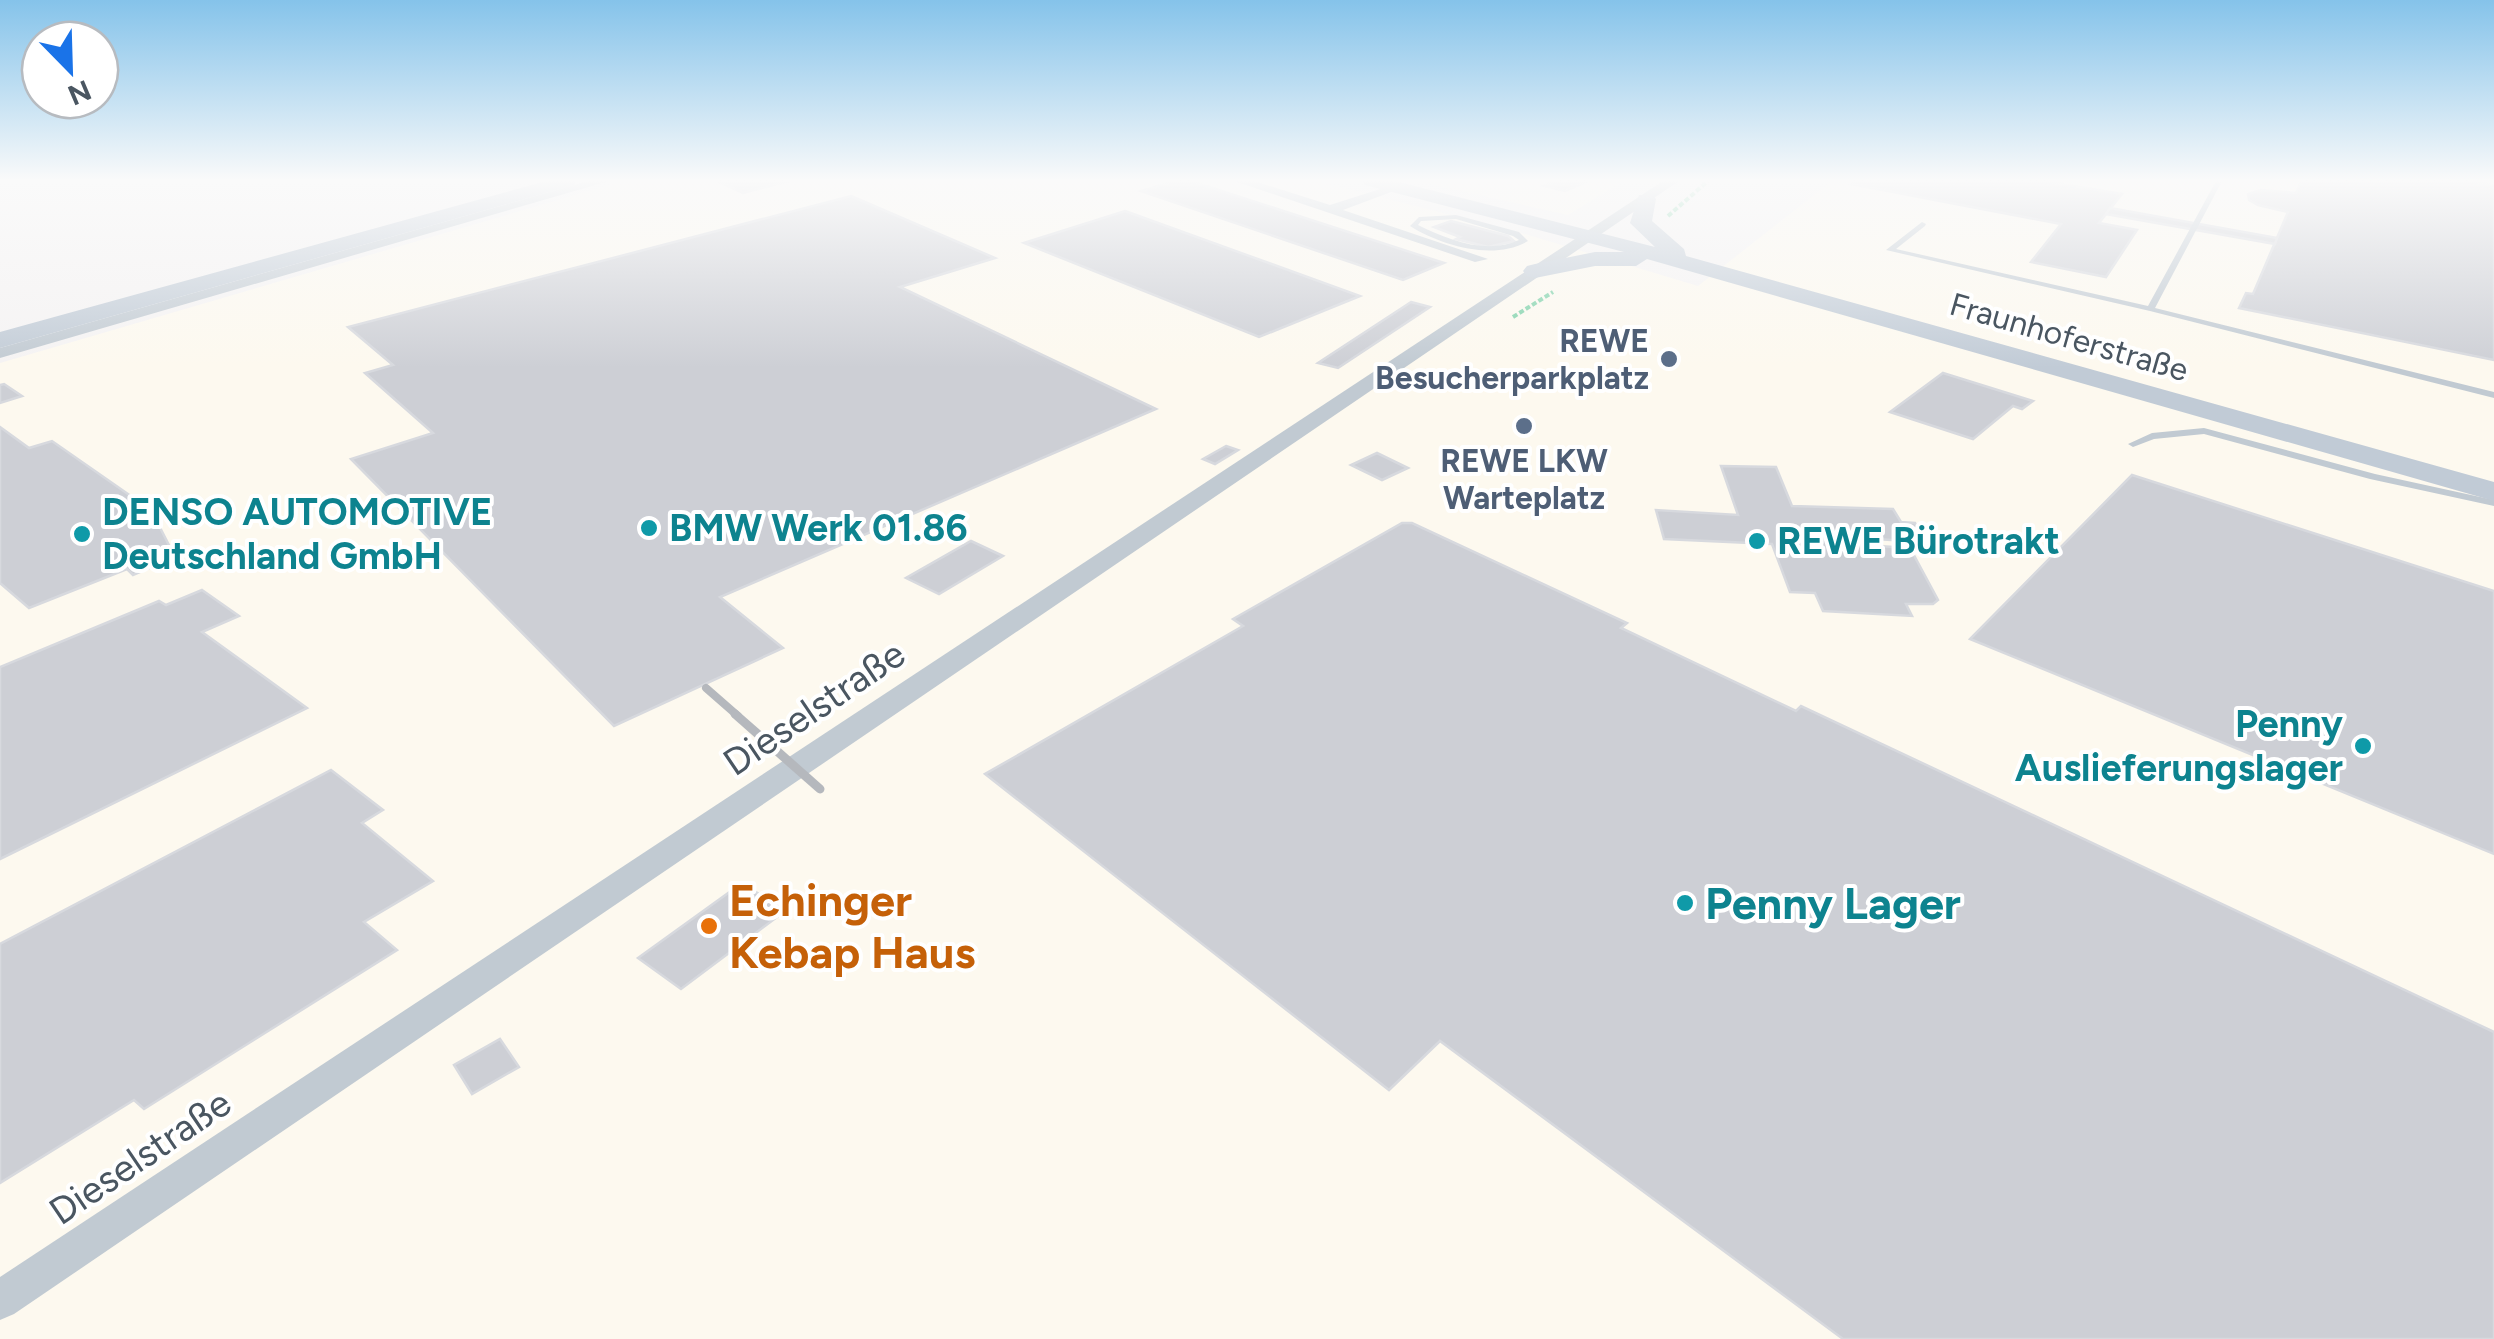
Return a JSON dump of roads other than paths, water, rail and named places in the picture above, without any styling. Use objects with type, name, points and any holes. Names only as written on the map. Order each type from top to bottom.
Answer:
[{"type":"main road","points":[[0,340],[344,243]]},
{"type":"main road","name":"Fraunhoferstraße","points":[[1617,243],[2494,492]]},
{"type":"main road","points":[[1660,243],[1690,264]]},
{"type":"main road","points":[[1535,271],[1608,258],[1722,274]]},
{"type":"street","points":[[0,354],[385,243]]},
{"type":"street","points":[[1434,243],[1480,259]]},
{"type":"street","name":"Dieselstraße","points":[[0,1300],[1579,243]]},
{"type":"lane","points":[[1467,243],[1489,250],[1512,249],[1520,243]]},
{"type":"lane","points":[[1898,243],[1890,250],[2150,309],[2494,395]]},
{"type":"lane","points":[[2150,309],[2185,243]]},
{"type":"lane","points":[[2133,444],[2162,434],[2204,431],[2374,477],[2494,503]]},
{"type":"railway","points":[[706,688],[738,716]]},
{"type":"railway","points":[[735,714],[820,789]]},
{"type":"place","name":"REWE Besucherparkplatz","points":[[1669,359]]},
{"type":"place","name":"REWE LKW Warteplatz","points":[[1524,426]]},
{"type":"place","name":"BMW Werk 01.86","points":[[649,528]]},
{"type":"place","name":"DENSO AUTOMOTIVE Deutschland GmbH","points":[[82,534]]},
{"type":"place","name":"REWE Bürotrakt","points":[[1757,541]]},
{"type":"place","name":"Penny Auslieferungslager","points":[[2363,746]]},
{"type":"place","name":"Penny Lager","points":[[1685,903]]},
{"type":"place","name":"Echinger Kebap Haus","points":[[709,926]]}]
